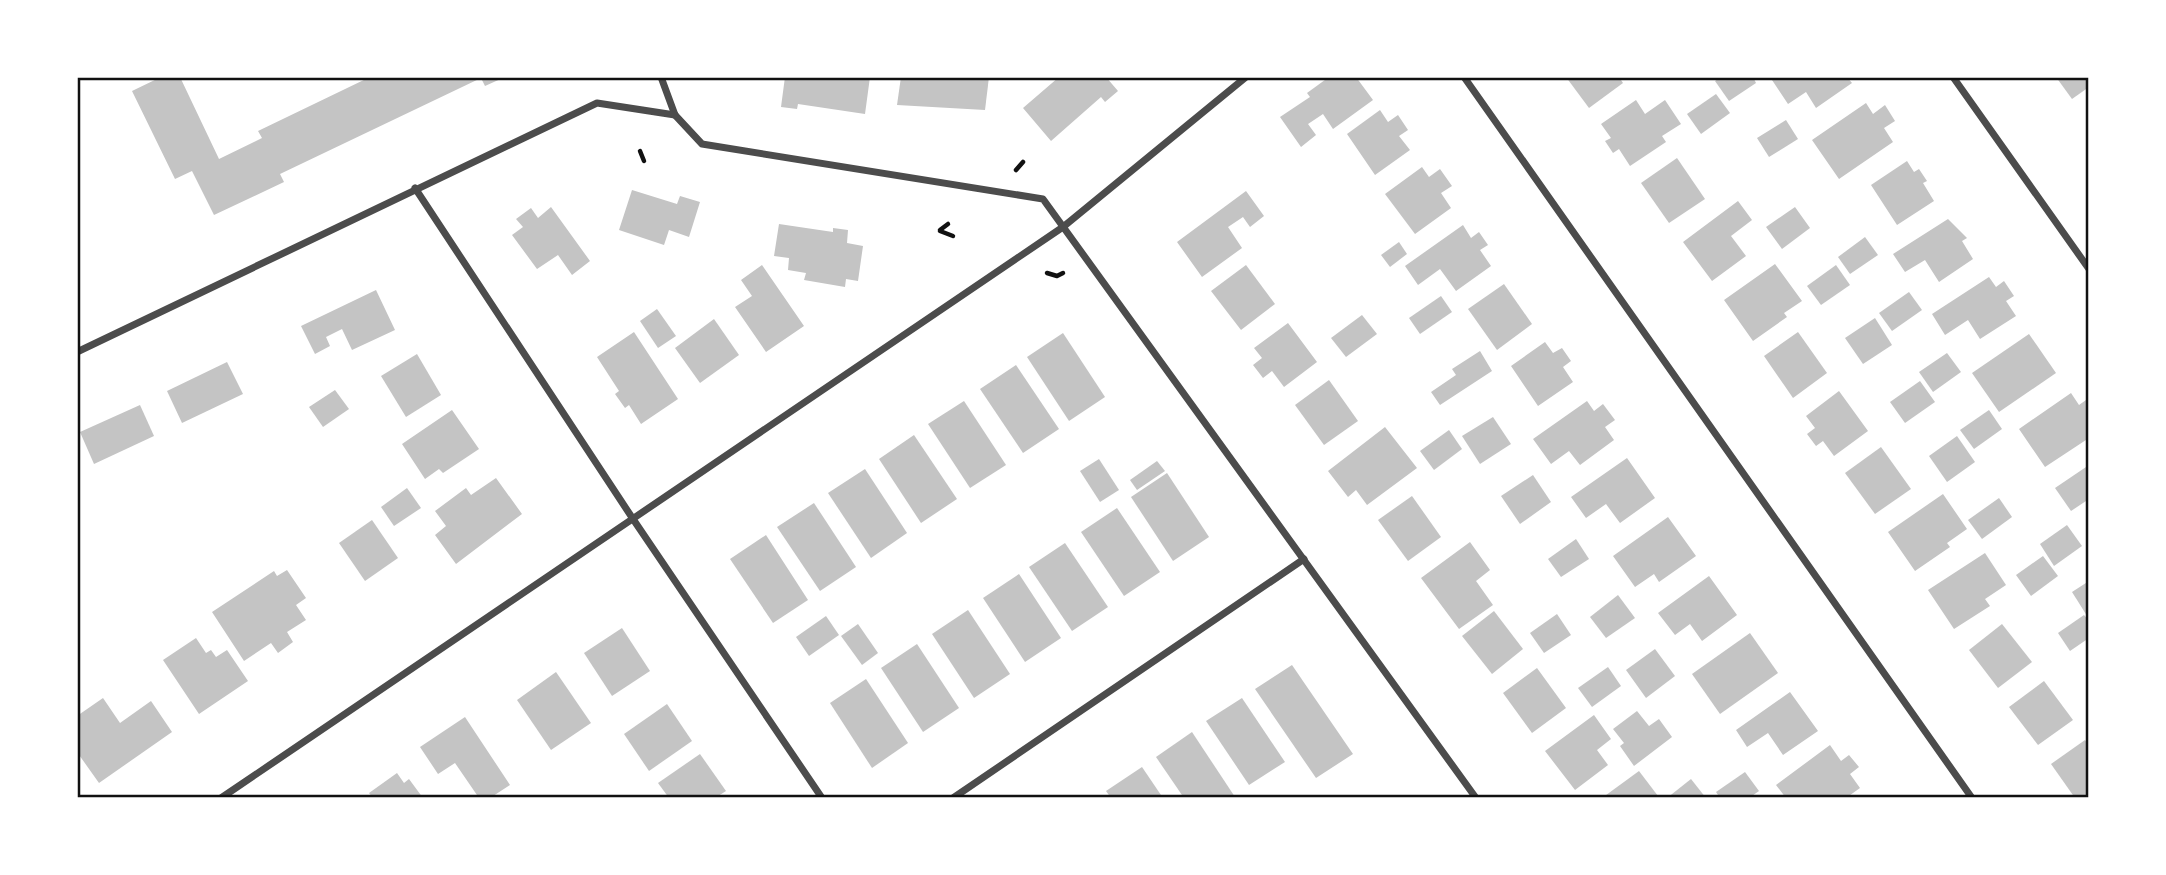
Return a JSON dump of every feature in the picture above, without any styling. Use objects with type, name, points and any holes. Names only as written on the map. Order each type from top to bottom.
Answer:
[{"type":"street","points":[[661,77],[675,115],[702,144],[1043,199],[1476,798]]},
{"type":"street","points":[[221,798],[1063,227],[1246,77]]},
{"type":"street","points":[[1464,77],[1972,798]]},
{"type":"street","points":[[1953,77],[2089,269]]},
{"type":"street","points":[[77,352],[597,103],[675,115]]},
{"type":"street","points":[[415,188],[633,519],[822,798]]},
{"type":"street","points":[[953,798],[1304,559]]},
{"type":"path","points":[[640,151],[644,161]]},
{"type":"path","points":[[1016,170],[1023,162]]},
{"type":"path","points":[[948,224],[940,231],[953,236]]},
{"type":"path","points":[[1047,273],[1057,276],[1063,273]]},
{"type":"building","points":[[161,77],[180,77],[219,159],[262,138],[258,131],[370,77],[505,77],[485,86],[481,78],[280,174],[284,182],[214,215],[192,171],[175,179],[132,91]]},
{"type":"building","points":[[785,77],[870,77],[865,114],[798,104],[797,109],[781,107]]},
{"type":"building","points":[[901,77],[989,77],[985,110],[897,105]]},
{"type":"building","points":[[1059,77],[1106,77],[1118,91],[1105,102],[1101,97],[1051,141],[1023,108]]},
{"type":"building","points":[[1329,77],[1356,77],[1373,100],[1333,129],[1323,114],[1308,124],[1316,135],[1301,147],[1280,117],[1310,97],[1307,93]]},
{"type":"building","points":[[1566,77],[1619,77],[1623,83],[1589,108]]},
{"type":"building","points":[[1721,77],[1753,77],[1756,83],[1729,101],[1715,81]]},
{"type":"building","points":[[1776,77],[1847,77],[1852,83],[1816,108],[1806,92],[1788,104],[1772,80]]},
{"type":"building","points":[[2056,77],[2089,77],[2089,87],[2072,99]]},
{"type":"building","points":[[1716,94],[1730,113],[1701,134],[1687,114]]},
{"type":"building","points":[[1636,100],[1645,114],[1665,100],[1681,124],[1662,136],[1666,142],[1630,166],[1619,149],[1613,153],[1605,141],[1611,138],[1601,124]]},
{"type":"building","points":[[1866,103],[1873,114],[1885,105],[1895,121],[1884,128],[1893,142],[1839,179],[1812,140]]},
{"type":"building","points":[[1380,110],[1388,122],[1398,115],[1408,130],[1399,136],[1410,150],[1375,175],[1347,134]]},
{"type":"building","points":[[1786,120],[1798,139],[1769,157],[1757,138]]},
{"type":"building","points":[[1677,158],[1705,199],[1669,223],[1641,183]]},
{"type":"building","points":[[1907,161],[1914,172],[1919,169],[1927,181],[1923,183],[1934,201],[1897,225],[1871,185]]},
{"type":"building","points":[[1422,167],[1429,177],[1440,169],[1452,186],[1441,193],[1451,208],[1415,234],[1385,194]]},
{"type":"building","points":[[632,190],[677,204],[680,196],[700,202],[689,237],[669,230],[664,245],[619,230]]},
{"type":"building","points":[[1246,191],[1264,216],[1250,227],[1243,217],[1228,227],[1242,248],[1202,277],[1177,242]]},
{"type":"building","points":[[1738,201],[1752,220],[1731,236],[1746,256],[1712,281],[1683,242]]},
{"type":"building","points":[[551,207],[590,261],[572,275],[558,255],[537,269],[512,235],[523,227],[516,219],[531,208],[538,218]]},
{"type":"building","points":[[1795,207],[1810,228],[1782,249],[1766,227]]},
{"type":"building","points":[[1948,219],[1967,238],[1962,241],[1973,259],[1939,282],[1925,260],[1905,272],[1893,254]]},
{"type":"building","points":[[779,224],[833,232],[833,228],[848,230],[847,243],[863,246],[858,281],[846,279],[845,287],[804,280],[806,273],[788,270],[789,258],[774,256]]},
{"type":"building","points":[[1463,225],[1471,238],[1479,232],[1488,245],[1480,250],[1491,266],[1456,291],[1440,269],[1418,285],[1405,266]]},
{"type":"building","points":[[1865,237],[1878,255],[1850,274],[1838,257]]},
{"type":"building","points":[[1399,242],[1407,254],[1390,267],[1381,255]]},
{"type":"building","points":[[1775,264],[1802,301],[1784,313],[1787,317],[1753,341],[1724,300]]},
{"type":"building","points":[[762,265],[804,326],[766,352],[735,307],[752,296],[741,280]]},
{"type":"building","points":[[1246,265],[1275,304],[1241,330],[1211,291]]},
{"type":"building","points":[[1836,265],[1850,285],[1821,305],[1807,286]]},
{"type":"building","points":[[1989,277],[1996,287],[2004,281],[2014,296],[2006,301],[2016,316],[1980,339],[1968,320],[1945,335],[1932,314]]},
{"type":"building","points":[[1504,284],[1532,324],[1497,350],[1468,309]]},
{"type":"building","points":[[376,290],[395,330],[352,350],[342,329],[326,337],[330,346],[315,354],[301,326]]},
{"type":"building","points":[[1909,292],[1922,310],[1892,331],[1879,313]]},
{"type":"building","points":[[1441,296],[1452,312],[1420,334],[1409,318]]},
{"type":"building","points":[[657,309],[676,336],[658,348],[640,321]]},
{"type":"building","points":[[1362,315],[1377,334],[1346,357],[1331,338]]},
{"type":"building","points":[[1875,318],[1892,345],[1863,364],[1845,338]]},
{"type":"building","points":[[714,319],[739,355],[700,383],[675,348]]},
{"type":"building","points":[[1288,323],[1317,362],[1284,387],[1272,371],[1263,378],[1253,365],[1262,358],[1254,348]]},
{"type":"building","points":[[634,332],[678,399],[641,424],[629,405],[625,408],[615,394],[619,391],[597,357]]},
{"type":"building","points":[[1798,332],[1827,373],[1793,398],[1764,356]]},
{"type":"building","points":[[1063,333],[1105,397],[1069,421],[1027,357]]},
{"type":"building","points":[[2029,334],[2056,373],[1999,412],[1972,373]]},
{"type":"building","points":[[1545,342],[1553,353],[1562,348],[1571,361],[1563,367],[1573,382],[1538,406],[1511,366]]},
{"type":"building","points":[[1480,351],[1492,371],[1440,405],[1431,392],[1456,375],[1452,369]]},
{"type":"building","points":[[1947,353],[1961,372],[1933,392],[1919,372]]},
{"type":"building","points":[[417,354],[441,395],[406,417],[381,376]]},
{"type":"building","points":[[227,362],[243,394],[182,423],[167,391]]},
{"type":"building","points":[[1016,365],[1059,429],[1023,453],[980,389]]},
{"type":"building","points":[[1329,380],[1358,421],[1324,445],[1295,405]]},
{"type":"building","points":[[1920,381],[1935,402],[1905,423],[1890,402]]},
{"type":"building","points":[[335,390],[349,409],[323,427],[309,407]]},
{"type":"building","points":[[1839,391],[1868,431],[1834,456],[1823,441],[1816,446],[1807,434],[1815,428],[1806,416]]},
{"type":"building","points":[[2071,393],[2079,405],[2086,400],[2089,405],[2089,438],[2045,467],[2019,429]]},
{"type":"building","points":[[964,401],[1006,465],[970,488],[928,424]]},
{"type":"building","points":[[1587,401],[1594,411],[1603,404],[1615,420],[1605,427],[1614,440],[1580,465],[1569,451],[1551,464],[1533,439]]},
{"type":"building","points":[[140,405],[154,436],[94,464],[80,432]]},
{"type":"building","points":[[452,410],[479,449],[443,473],[439,469],[425,479],[402,444]]},
{"type":"building","points":[[1989,410],[2002,429],[1974,449],[1960,430]]},
{"type":"building","points":[[1493,417],[1511,444],[1480,464],[1462,436]]},
{"type":"building","points":[[1385,427],[1417,468],[1367,505],[1356,490],[1348,497],[1328,471]]},
{"type":"building","points":[[1449,430],[1462,449],[1434,470],[1420,451]]},
{"type":"building","points":[[914,435],[957,499],[921,523],[879,459]]},
{"type":"building","points":[[1957,436],[1975,462],[1947,482],[1929,456]]},
{"type":"building","points":[[1881,447],[1911,489],[1875,514],[1845,473]]},
{"type":"building","points":[[1627,458],[1655,498],[1620,523],[1606,504],[1586,518],[1571,497]]},
{"type":"building","points":[[1099,459],[1119,490],[1100,502],[1080,471]]},
{"type":"building","points":[[1157,461],[1165,471],[1137,490],[1130,480]]},
{"type":"building","points":[[2089,465],[2089,499],[2071,511],[2055,488]]},
{"type":"building","points":[[865,469],[907,533],[871,558],[828,493]]},
{"type":"building","points":[[1167,473],[1209,537],[1173,561],[1131,497]]},
{"type":"building","points":[[1533,475],[1551,502],[1520,524],[1501,496]]},
{"type":"building","points":[[496,478],[522,514],[456,564],[435,535],[446,526],[435,511],[466,488],[471,495]]},
{"type":"building","points":[[407,488],[421,508],[394,526],[381,507]]},
{"type":"building","points":[[1943,494],[1967,529],[1947,543],[1950,547],[1915,571],[1888,532]]},
{"type":"building","points":[[1412,496],[1441,537],[1408,561],[1378,520]]},
{"type":"building","points":[[1999,498],[2012,517],[1982,539],[1968,520]]},
{"type":"building","points":[[814,503],[856,567],[820,591],[777,527]]},
{"type":"building","points":[[1117,508],[1160,572],[1124,596],[1081,532]]},
{"type":"building","points":[[1668,517],[1696,556],[1659,582],[1654,574],[1635,587],[1613,556]]},
{"type":"building","points":[[372,520],[398,558],[365,581],[339,543]]},
{"type":"building","points":[[2067,525],[2082,546],[2054,566],[2040,544]]},
{"type":"building","points":[[766,535],[808,600],[773,623],[730,559]]},
{"type":"building","points":[[1576,539],[1589,559],[1561,577],[1548,559]]},
{"type":"building","points":[[1470,542],[1490,570],[1476,581],[1493,605],[1459,629],[1421,578]]},
{"type":"building","points":[[1065,543],[1108,607],[1072,631],[1029,567]]},
{"type":"building","points":[[1985,553],[2006,585],[1985,599],[1990,606],[1954,629],[1928,590]]},
{"type":"building","points":[[2043,556],[2058,576],[2031,596],[2016,575]]},
{"type":"building","points":[[287,570],[306,598],[296,605],[306,620],[287,632],[293,642],[278,653],[271,643],[244,661],[212,612],[274,571],[277,576]]},
{"type":"building","points":[[1019,574],[1061,638],[1025,662],[983,598]]},
{"type":"building","points":[[1709,576],[1737,615],[1702,641],[1690,624],[1675,635],[1658,613]]},
{"type":"building","points":[[2089,581],[2089,619],[2072,592]]},
{"type":"building","points":[[1618,595],[1635,618],[1606,638],[1590,617]]},
{"type":"building","points":[[968,610],[1010,674],[974,698],[932,634]]},
{"type":"building","points":[[1494,611],[1523,649],[1492,674],[1462,636]]},
{"type":"building","points":[[1557,614],[1571,635],[1544,653],[1530,633]]},
{"type":"building","points":[[2084,615],[2089,621],[2089,638],[2070,651],[2058,633]]},
{"type":"building","points":[[826,616],[839,635],[809,656],[796,637]]},
{"type":"building","points":[[858,624],[878,653],[862,665],[841,636]]},
{"type":"building","points":[[2002,624],[2032,662],[1998,688],[1969,650]]},
{"type":"building","points":[[622,628],[650,671],[612,696],[584,653]]},
{"type":"building","points":[[1750,633],[1778,673],[1720,714],[1692,674]]},
{"type":"building","points":[[196,638],[206,653],[211,650],[216,657],[227,650],[248,681],[199,714],[163,660]]},
{"type":"building","points":[[917,644],[959,708],[923,732],[881,668]]},
{"type":"building","points":[[1655,649],[1675,676],[1646,698],[1626,670]]},
{"type":"building","points":[[1292,665],[1353,754],[1316,778],[1255,689]]},
{"type":"building","points":[[1608,667],[1621,686],[1592,707],[1578,688]]},
{"type":"building","points":[[1537,668],[1566,708],[1532,733],[1503,693]]},
{"type":"building","points":[[556,672],[591,723],[551,750],[517,700]]},
{"type":"building","points":[[866,679],[908,743],[872,768],[830,703]]},
{"type":"building","points":[[2044,681],[2073,720],[2038,745],[2009,707]]},
{"type":"building","points":[[1790,692],[1818,731],[1783,755],[1768,733],[1747,747],[1736,730]]},
{"type":"building","points":[[103,698],[120,723],[151,701],[172,732],[99,783],[77,752],[77,716]]},
{"type":"building","points":[[1242,698],[1285,762],[1249,785],[1206,721]]},
{"type":"building","points":[[667,704],[692,741],[649,771],[624,734]]},
{"type":"building","points":[[1637,711],[1649,726],[1659,719],[1672,737],[1634,766],[1620,746],[1624,743],[1613,729]]},
{"type":"building","points":[[1594,715],[1611,739],[1597,750],[1608,765],[1575,790],[1545,751]]},
{"type":"building","points":[[465,717],[510,785],[490,798],[479,798],[455,763],[438,774],[420,747]]},
{"type":"building","points":[[1192,732],[1235,797],[1184,798],[1156,757]]},
{"type":"building","points":[[2085,740],[2089,746],[2089,796],[2075,798],[2051,764]]},
{"type":"building","points":[[1830,745],[1841,761],[1849,755],[1859,767],[1850,774],[1860,788],[1846,798],[1786,798],[1776,785]]},
{"type":"building","points":[[700,754],[726,791],[715,798],[669,798],[658,783]]},
{"type":"building","points":[[1142,767],[1163,798],[1111,798],[1106,791]]},
{"type":"building","points":[[1639,771],[1658,796],[1602,798]]},
{"type":"building","points":[[1745,772],[1759,791],[1749,798],[1720,798],[1716,792]]},
{"type":"building","points":[[397,773],[404,783],[409,779],[423,798],[373,798],[369,793]]},
{"type":"building","points":[[1691,779],[1706,798],[1667,798]]}]
